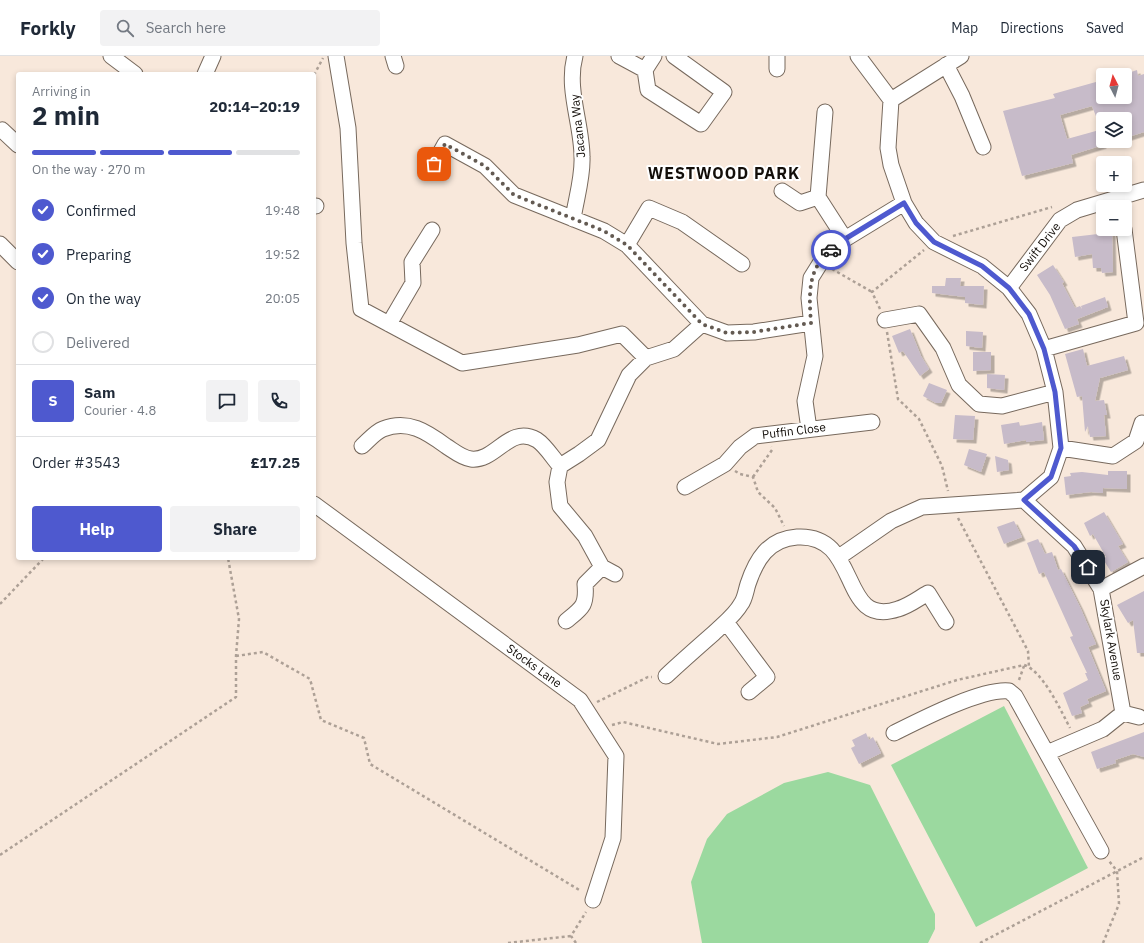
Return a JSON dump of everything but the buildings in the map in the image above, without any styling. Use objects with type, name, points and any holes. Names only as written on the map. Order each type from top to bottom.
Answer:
[{"type":"street","points":[[111,56],[132,72]]},
{"type":"street","points":[[205,72],[213,56]]},
{"type":"street","points":[[336,56],[348,128],[354,243],[361,309],[462,363],[578,345],[622,334],[646,358]]},
{"type":"street","name":"Jacana Way","points":[[573,219],[582,158],[575,106],[573,69],[575,56]]},
{"type":"street","points":[[619,56],[645,70]]},
{"type":"street","points":[[654,56],[645,70],[648,90],[701,124],[724,92],[674,56]]},
{"type":"street","points":[[839,557],[891,521],[922,507],[1024,500],[1051,477],[1061,448],[1055,392],[1044,349],[1029,314],[1009,288],[982,266],[934,242],[916,223],[904,203],[891,165],[888,148],[891,100],[858,56]]},
{"type":"street","points":[[891,100],[961,56]]},
{"type":"street","points":[[946,65],[962,96],[983,146]]},
{"type":"street","points":[[825,112],[818,197],[845,239]]},
{"type":"street","points":[[3,126],[16,142]]},
{"type":"street","points":[[434,164],[445,144],[485,166],[514,195],[604,231],[627,245],[702,324],[727,333],[754,332],[811,323]]},
{"type":"street","name":"Swift Drive","points":[[1009,288],[1060,220],[1077,210],[1144,190]]},
{"type":"street","points":[[782,191],[800,203],[818,197]]},
{"type":"street","points":[[809,429],[805,401],[815,356],[809,298],[811,278],[826,254],[845,239],[904,203]]},
{"type":"street","points":[[627,245],[648,208],[682,222],[742,264]]},
{"type":"street","points":[[389,324],[413,283],[412,262],[432,230]]},
{"type":"street","points":[[1044,349],[1140,324],[1132,285],[1125,236]]},
{"type":"street","points":[[0,244],[16,260]]},
{"type":"street","points":[[885,320],[918,314],[943,348],[959,385],[979,404],[1002,406],[1055,392]]},
{"type":"street","points":[[566,621],[585,603],[585,584],[608,570],[585,536],[560,506],[557,482],[560,466],[598,440],[629,375],[646,358],[674,349],[702,324]]},
{"type":"street","name":"Puffin Close","points":[[685,487],[725,464],[740,447],[755,436],[872,422]]},
{"type":"street","points":[[362,446],[382,429],[404,424],[423,430],[458,454],[471,459],[488,456],[511,438],[525,437],[538,441],[560,466]]},
{"type":"street","points":[[1061,448],[1113,456],[1140,442],[1142,424]]},
{"type":"street","name":"Skylark Avenue","points":[[1024,500],[1074,546],[1102,589],[1124,713]]},
{"type":"street","name":"Stocks Lane","points":[[316,505],[580,700],[616,756],[614,838],[593,900]]},
{"type":"street","points":[[666,676],[726,622],[742,604],[759,557],[773,544],[790,538],[809,536],[825,543],[839,557],[857,597],[869,608],[885,612],[899,609],[928,593],[946,622]]},
{"type":"street","points":[[1102,589],[1144,566]]},
{"type":"street","points":[[726,622],[767,677],[749,692]]},
{"type":"street","points":[[894,733],[919,720],[992,691],[1009,690],[1015,696],[1100,851]]},
{"type":"street","points":[[1047,753],[1103,729],[1124,713],[1139,717]]},
{"type":"path","points":[[315,72],[320,60],[324,56]]},
{"type":"path","points":[[872,292],[934,242],[1052,207]]},
{"type":"path","points":[[821,262],[872,292],[885,320],[898,399],[919,419],[942,466],[951,505],[1028,651],[1029,667]]},
{"type":"path","points":[[753,477],[772,450],[770,434]]},
{"type":"path","points":[[725,464],[740,474],[753,477]]},
{"type":"path","points":[[753,477],[758,492],[775,508],[790,538]]},
{"type":"path","points":[[0,604],[42,560]]},
{"type":"path","points":[[0,855],[236,697],[236,656],[239,619],[228,560]]},
{"type":"path","points":[[236,656],[263,652],[310,678],[321,720],[364,738],[370,764],[585,893],[593,900],[571,936]]},
{"type":"path","points":[[1019,680],[1024,665]]},
{"type":"path","points":[[599,729],[623,722],[718,744],[777,737],[957,680],[1024,665],[1029,667],[1042,679],[1075,741]]},
{"type":"path","points":[[585,708],[648,677],[666,676]]},
{"type":"path","points":[[980,943],[1144,857]]},
{"type":"path","points":[[1103,943],[1118,904],[1117,871]]},
{"type":"path","points":[[508,943],[571,936]]},
{"type":"path","points":[[571,936],[576,943]]},
{"type":"green space","points":[[1004,706],[1088,868],[976,927],[891,765]]},
{"type":"green space","points":[[828,772],[870,785],[935,914],[935,929],[928,943],[702,943],[691,882],[707,839],[727,814],[784,783]]},
{"type":"way so far","points":[[434,164],[445,144],[485,166],[514,195],[604,231],[627,245],[702,324],[727,333],[754,332],[811,323],[809,298],[811,278],[826,254],[831,250]]},
{"type":"district","name":"WESTWOOD PARK","points":[[724,173]]},
{"type":"route","points":[[831,250],[845,239],[904,203],[916,223],[934,242],[982,266],[1009,288],[1029,314],[1044,349],[1055,392],[1061,448],[1051,477],[1024,500],[1074,546],[1088,567]]}]
